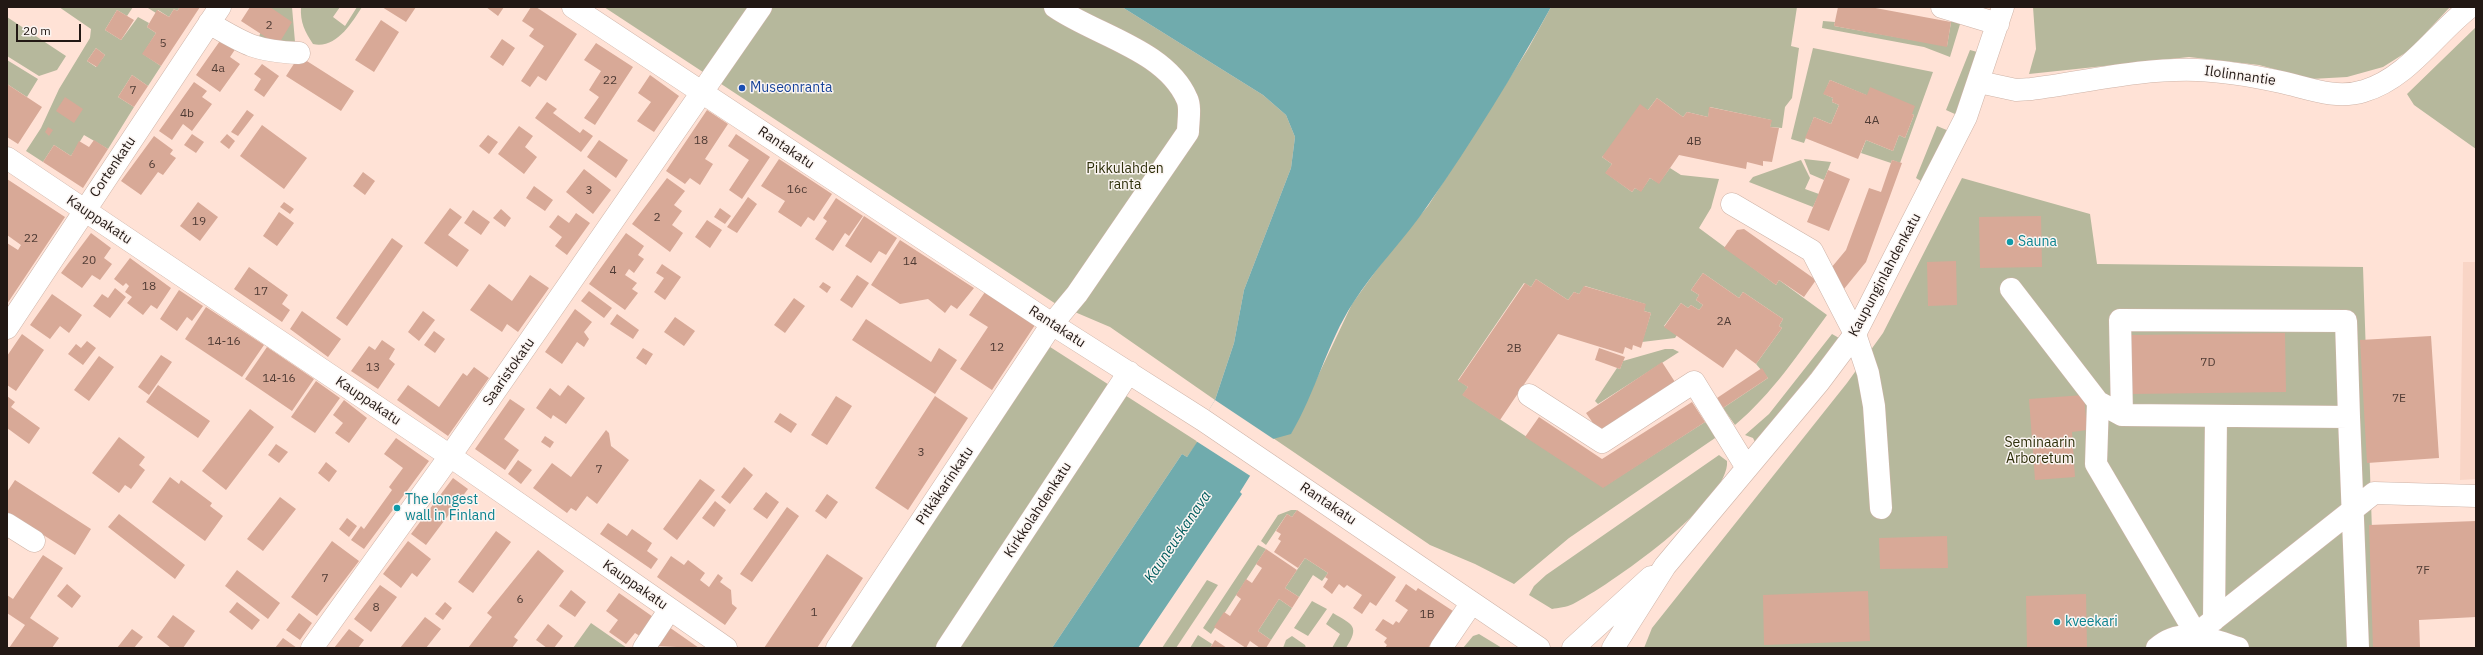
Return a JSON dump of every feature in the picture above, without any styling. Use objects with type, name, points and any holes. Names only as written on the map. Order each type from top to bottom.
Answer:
[{"type":"street","name":"Rantakatu","points":[[573,7],[1052,324],[1202,420],[1471,604],[1539,648]]},
{"type":"street","name":"Saaristokatu","points":[[312,648],[450,456],[761,7]]},
{"type":"street","name":"Pitkäkarinkatu","points":[[838,648],[1052,324],[1078,294],[1188,132],[1188,100],[1174,77],[1141,53],[1055,7]]},
{"type":"street","points":[[1942,7],[2001,15]]},
{"type":"street","name":"Ilolinnantie","points":[[1979,82],[2024,90],[2145,72],[2197,70],[2237,72],[2328,93],[2352,94],[2378,86],[2393,76],[2470,7]]},
{"type":"street","points":[[215,15],[233,37],[260,50],[299,53]]},
{"type":"street","name":"Cortenkatu","points":[[7,328],[215,15]]},
{"type":"street","name":"Kaupunginlahdenkatu","points":[[1613,648],[1665,566],[1819,382],[1855,334],[1966,117],[2001,15]]},
{"type":"street","name":"Kauppakatu","points":[[7,158],[450,456],[726,648]]},
{"type":"street","points":[[1732,204],[1812,251],[1855,334],[1868,374],[1874,406],[1881,508]]},
{"type":"street","points":[[2011,289],[2098,402],[2122,415],[2349,417]]},
{"type":"street","points":[[2122,415],[2120,320],[2346,322],[2358,648]]},
{"type":"street","name":"Kirkkolahdenkatu","points":[[946,648],[1129,372]]},
{"type":"street","points":[[1529,395],[1602,442],[1694,382],[1747,468]]},
{"type":"street","points":[[2098,402],[2096,464],[2196,634],[2238,648]]},
{"type":"street","points":[[2214,620],[2216,416]]},
{"type":"street","points":[[2157,648],[2165,641],[2196,634],[2374,493],[2476,496]]},
{"type":"street","points":[[7,524],[34,540]]},
{"type":"street","name":"Kaupunginlahdenkatu","points":[[1573,648],[1612,610],[1665,566]]},
{"type":"street","points":[[1441,648],[1471,604]]},
{"type":"street","points":[[644,648],[670,609]]},
{"type":"shaded area","points":[[2463,262],[2476,262],[2476,479],[2460,480]]},
{"type":"green space","points":[[59,7],[133,7],[127,16],[117,10],[105,30],[121,40],[138,17],[149,23],[147,27],[156,33],[143,54],[161,66],[148,86],[132,75],[118,97],[134,107],[108,149],[84,135],[71,156],[54,145],[43,162],[26,151],[41,128],[59,89],[90,38],[91,29]],"holes":[[[96,48],[105,55],[96,67],[87,61]]]},
{"type":"green space","points":[[180,7],[177,11],[174,9],[169,17],[158,10],[156,13],[148,8]]},
{"type":"green space","points":[[270,7],[292,7],[295,42],[283,45],[257,42]]},
{"type":"green space","points":[[301,7],[340,7],[333,17],[345,26],[357,7],[362,7],[342,34],[329,43],[321,45],[313,44],[308,35],[302,22]]},
{"type":"green space","name":"Pikkulahden ranta","points":[[604,7],[1122,7],[1263,95],[1286,115],[1295,137],[1291,168],[1244,290],[1234,343],[1215,400],[1110,327],[1056,304]]},
{"type":"green space","points":[[1551,7],[1797,7],[1791,46],[1799,48],[1792,98],[1785,107],[1782,128],[1770,127],[1771,120],[1710,107],[1708,117],[1687,112],[1683,117],[1657,98],[1648,110],[1602,157],[1612,164],[1606,173],[1632,192],[1635,188],[1641,191],[1650,178],[1659,183],[1670,168],[1681,175],[1719,179],[1711,208],[1699,228],[1776,285],[1779,280],[1827,315],[1773,387],[1735,425],[1723,408],[1768,378],[1756,364],[1782,328],[1779,326],[1783,319],[1743,292],[1739,298],[1703,273],[1691,290],[1699,295],[1696,300],[1703,305],[1699,310],[1691,305],[1688,308],[1681,303],[1664,326],[1677,335],[1675,338],[1642,342],[1651,313],[1644,311],[1645,304],[1585,286],[1579,294],[1574,292],[1568,300],[1536,279],[1531,287],[1524,283],[1458,380],[1468,387],[1463,395],[1603,487],[1705,422],[1718,436],[1569,538],[1514,584],[1475,564],[1430,545],[1273,438],[1291,433],[1352,304],[1393,247],[1428,206],[1528,49]]},
{"type":"green space","points":[[2033,7],[2450,7],[2410,50],[2383,67],[2347,77],[2311,79],[2259,65],[2189,57],[2029,74],[2036,49]]},
{"type":"green space","points":[[7,17],[66,56],[57,70],[39,76],[7,56]]},
{"type":"green space","points":[[1823,21],[1835,22],[1834,26],[1947,46],[1951,22],[1961,21],[1950,57],[1924,47],[1822,28]]},
{"type":"green space","points":[[2476,27],[2476,149],[2414,105],[2407,94]]},
{"type":"green space","points":[[1813,48],[1933,72],[1900,163],[1892,160],[1891,163],[1861,153],[1866,140],[1893,151],[1899,135],[1905,138],[1914,115],[1830,80],[1824,94],[1833,98],[1832,102],[1839,105],[1831,124],[1814,117],[1804,143],[1791,139]]},
{"type":"green space","points":[[1970,50],[1981,53],[1957,115],[1946,110]]},
{"type":"green space","points":[[7,60],[38,79],[27,97],[7,84]]},
{"type":"green space","points":[[1937,126],[1949,131],[1924,183],[1916,178]]},
{"type":"green space","points":[[1804,159],[1831,162],[1824,180],[1810,174]]},
{"type":"green space","points":[[1801,160],[1810,178],[1805,189],[1819,194],[1813,207],[1749,182],[1753,177]]},
{"type":"green space","name":"Seminaarin Arboretum","points":[[1962,178],[2090,214],[2097,264],[2363,267],[2376,648],[1644,648],[1652,628],[1847,383],[1883,333]]},
{"type":"green space","points":[[1832,334],[1839,338],[1756,444],[1753,438],[1745,435],[1769,414]]},
{"type":"green space","points":[[1047,345],[1198,442],[1187,457],[1182,454],[1052,648],[844,648]]},
{"type":"green space","points":[[1665,349],[1673,349],[1679,352],[1598,404],[1595,401],[1617,368],[1620,369],[1623,361]]},
{"type":"green space","points":[[1719,455],[1727,461],[1723,478],[1709,498],[1689,519],[1638,562],[1590,595],[1568,606],[1552,609],[1529,595],[1534,586],[1546,575]]},
{"type":"green space","points":[[1291,510],[1297,510],[1292,517],[1287,514],[1266,545],[1261,541],[1278,515]]},
{"type":"green space","points":[[1258,545],[1266,549],[1211,634],[1203,628]]},
{"type":"green space","points":[[1305,558],[1328,573],[1322,581],[1313,575],[1299,597],[1285,588]]},
{"type":"green space","points":[[1207,580],[1218,585],[1176,648],[1162,648]]},
{"type":"green space","points":[[1279,599],[1292,608],[1271,640],[1258,631]]},
{"type":"green space","points":[[1312,601],[1327,609],[1308,636],[1294,628]]},
{"type":"green space","points":[[1333,613],[1345,620],[1352,627],[1353,635],[1346,648],[1332,648],[1340,634],[1326,624]]},
{"type":"green space","points":[[591,623],[627,648],[573,648]]},
{"type":"green space","points":[[1479,634],[1502,648],[1463,648],[1473,636]]},
{"type":"green space","points":[[1198,635],[1212,644],[1210,648],[1190,648]]},
{"type":"green space","points":[[1292,636],[1305,645],[1306,648],[1283,648],[1286,640]]},
{"type":"water","name":"Kauneuskanava","points":[[1122,7],[1551,7],[1492,108],[1461,157],[1419,218],[1353,303],[1336,334],[1308,401],[1291,434],[1273,439],[1240,492],[1242,494],[1138,648],[1052,648],[1182,454],[1187,457],[1212,420],[1206,415],[1215,400],[1234,343],[1244,290],[1291,168],[1295,137],[1286,115],[1263,95]]},
{"type":"pier","points":[[1215,400],[1275,440],[1252,477],[1196,441],[1210,420],[1205,416]]},
{"type":"building","points":[[180,7],[200,7],[161,66],[142,54],[156,33],[147,27],[157,10],[169,17],[174,9],[177,11]]},
{"type":"building","points":[[250,7],[270,7],[292,22],[278,45],[241,21]]},
{"type":"building","points":[[382,7],[416,7],[406,22]]},
{"type":"building","points":[[486,7],[504,7],[498,16]]},
{"type":"building","points":[[531,7],[536,7],[577,34],[546,81],[538,76],[530,87],[521,81],[544,46],[529,36],[534,29],[522,21]]},
{"type":"building","points":[[1838,7],[1870,7],[1951,22],[1947,47],[1834,26]]},
{"type":"building","points":[[117,10],[134,20],[121,40],[105,30]]},
{"type":"building","points":[[381,20],[399,32],[374,72],[355,60]]},
{"type":"building","points":[[222,38],[236,48],[230,57],[240,64],[220,92],[196,75]]},
{"type":"building","points":[[502,39],[515,48],[503,66],[490,57]]},
{"type":"building","points":[[596,43],[633,67],[595,125],[584,118],[599,97],[589,90],[601,71],[584,60]]},
{"type":"building","points":[[96,48],[105,55],[97,67],[87,61]]},
{"type":"building","points":[[299,56],[354,91],[341,111],[286,76]]},
{"type":"building","points":[[262,64],[279,76],[264,97],[254,90],[261,79],[254,74]]},
{"type":"building","points":[[132,75],[148,86],[134,107],[118,97]]},
{"type":"building","points":[[650,75],[679,96],[654,132],[637,121],[651,102],[638,93]]},
{"type":"building","points":[[1830,80],[1867,95],[1870,87],[1915,106],[1912,114],[1914,115],[1905,138],[1899,135],[1893,151],[1866,140],[1858,159],[1805,138],[1814,117],[1831,124],[1839,105],[1832,102],[1833,98],[1823,94]]},
{"type":"building","points":[[194,82],[207,91],[202,97],[212,104],[192,131],[183,124],[172,140],[159,131]]},
{"type":"building","points":[[7,84],[42,107],[18,144],[7,137]]},
{"type":"building","points":[[65,97],[83,109],[74,123],[56,111]]},
{"type":"building","points":[[1657,98],[1683,117],[1687,112],[1708,117],[1709,107],[1772,120],[1770,127],[1779,128],[1772,162],[1763,161],[1763,166],[1747,162],[1746,169],[1679,155],[1659,184],[1650,178],[1641,192],[1635,188],[1632,192],[1605,173],[1612,164],[1602,157],[1640,104],[1648,110]]},
{"type":"building","points":[[547,102],[557,109],[553,113],[580,133],[583,129],[593,136],[581,152],[535,118]]},
{"type":"building","points":[[247,110],[254,115],[238,136],[231,132]]},
{"type":"building","points":[[707,110],[728,124],[705,159],[713,164],[700,185],[690,178],[685,184],[666,171]]},
{"type":"building","points":[[262,125],[307,158],[284,189],[240,156]]},
{"type":"building","points":[[519,126],[533,136],[525,147],[537,157],[524,174],[498,154]]},
{"type":"building","points":[[48,127],[53,130],[49,136],[45,132]]},
{"type":"building","points":[[192,134],[204,142],[196,153],[184,145]]},
{"type":"building","points":[[227,134],[235,141],[229,149],[220,142]]},
{"type":"building","points":[[736,134],[770,157],[742,199],[729,190],[749,160],[728,146]]},
{"type":"building","points":[[488,135],[498,142],[489,154],[479,146]]},
{"type":"building","points":[[154,136],[173,150],[170,154],[176,158],[163,175],[158,172],[141,195],[121,181]]},
{"type":"building","points":[[94,140],[108,149],[83,188],[43,162],[54,145],[71,156],[79,141],[89,147]]},
{"type":"building","points":[[599,140],[628,160],[616,178],[587,157]]},
{"type":"building","points":[[779,159],[832,194],[814,221],[808,217],[801,227],[778,212],[785,201],[761,186]]},
{"type":"building","points":[[1892,160],[1902,163],[1866,262],[1844,289],[1826,274],[1846,250],[1869,188],[1881,192]]},
{"type":"building","points":[[584,169],[611,190],[593,214],[566,192]]},
{"type":"building","points":[[1828,170],[1850,179],[1829,231],[1807,222]]},
{"type":"building","points":[[363,172],[375,181],[365,195],[353,186]]},
{"type":"building","points":[[667,178],[685,191],[674,205],[682,211],[672,225],[683,233],[670,252],[632,224]]},
{"type":"building","points":[[7,179],[65,217],[7,304],[7,243],[18,250],[21,245],[7,235]]},
{"type":"building","points":[[534,186],[553,200],[545,211],[526,198]]},
{"type":"building","points":[[748,197],[757,204],[737,233],[727,227]]},
{"type":"building","points":[[836,198],[863,216],[849,236],[845,233],[833,251],[815,239],[827,221],[823,218]]},
{"type":"building","points":[[198,202],[218,217],[200,241],[180,226]]},
{"type":"building","points":[[284,202],[294,209],[290,214],[280,207]]},
{"type":"building","points":[[450,208],[462,217],[448,235],[469,250],[457,267],[424,243]]},
{"type":"building","points":[[720,208],[731,216],[725,224],[714,217]]},
{"type":"building","points":[[501,209],[511,218],[505,227],[493,218]]},
{"type":"building","points":[[473,210],[490,222],[481,235],[464,223]]},
{"type":"building","points":[[279,212],[294,223],[277,246],[263,236]]},
{"type":"building","points":[[576,213],[590,223],[567,255],[555,246],[562,237],[549,227],[558,215],[569,223]]},
{"type":"building","points":[[864,216],[897,238],[886,255],[879,251],[871,263],[845,246]]},
{"type":"building","name":"Sauna","points":[[2041,216],[2042,267],[1980,268],[1979,217]]},
{"type":"building","points":[[707,220],[722,230],[710,248],[695,237]]},
{"type":"building","points":[[1744,229],[1816,280],[1804,297],[1779,280],[1776,285],[1724,248],[1737,230]]},
{"type":"building","points":[[91,233],[111,248],[104,258],[112,264],[100,280],[92,275],[82,288],[61,273]]},
{"type":"building","points":[[626,233],[644,246],[638,255],[644,259],[634,273],[629,269],[625,275],[637,283],[632,289],[638,293],[625,310],[589,284]]},
{"type":"building","points":[[392,238],[403,246],[347,326],[336,318]]},
{"type":"building","points":[[900,240],[974,288],[957,309],[951,305],[945,313],[928,299],[900,304],[871,285]]},
{"type":"building","points":[[130,258],[171,288],[157,309],[151,305],[143,315],[127,303],[132,297],[125,292],[129,286],[126,283],[123,286],[114,279]]},
{"type":"building","points":[[1956,261],[1957,305],[1928,306],[1927,262]]},
{"type":"building","points":[[662,264],[681,277],[665,300],[654,292],[664,278],[656,273]]},
{"type":"building","points":[[249,267],[288,295],[282,304],[290,310],[282,322],[234,289]]},
{"type":"building","points":[[1703,273],[1739,298],[1743,292],[1783,319],[1779,326],[1782,328],[1756,364],[1736,349],[1723,368],[1664,327],[1681,303],[1688,308],[1691,305],[1699,310],[1703,305],[1696,300],[1699,295],[1691,290]]},
{"type":"building","points":[[530,275],[549,288],[518,332],[507,324],[502,332],[470,310],[489,284],[512,301]]},
{"type":"building","points":[[857,275],[869,283],[852,308],[840,300]]},
{"type":"building","points":[[1536,279],[1568,300],[1574,292],[1579,294],[1584,286],[1646,304],[1644,311],[1651,313],[1641,348],[1633,345],[1632,350],[1625,347],[1623,354],[1558,334],[1500,420],[1462,395],[1468,387],[1458,381],[1525,283],[1531,287]]},
{"type":"building","points":[[823,282],[831,287],[827,293],[819,287]]},
{"type":"building","points":[[115,288],[126,297],[110,318],[93,306],[102,294],[108,298]]},
{"type":"building","points":[[179,290],[203,306],[192,321],[187,317],[177,331],[160,319]]},
{"type":"building","points":[[589,291],[612,308],[604,318],[581,301]]},
{"type":"building","points":[[985,292],[1035,325],[992,390],[960,369],[988,327],[969,315]]},
{"type":"building","points":[[52,294],[82,315],[69,333],[60,326],[50,339],[30,325]]},
{"type":"building","points":[[794,298],[805,306],[785,333],[774,325]]},
{"type":"building","points":[[206,307],[264,345],[242,377],[185,339]]},
{"type":"building","points":[[575,309],[592,322],[584,332],[589,339],[584,347],[577,342],[562,364],[545,352]]},
{"type":"building","points":[[302,311],[341,339],[328,357],[290,329]]},
{"type":"building","points":[[423,311],[435,320],[419,341],[408,332]]},
{"type":"building","points":[[617,314],[639,330],[633,339],[610,324]]},
{"type":"building","points":[[675,317],[695,331],[684,346],[664,332]]},
{"type":"building","points":[[866,319],[931,362],[939,348],[957,360],[935,394],[852,340]]},
{"type":"building","points":[[434,331],[445,339],[435,353],[424,345]]},
{"type":"building","points":[[2285,333],[2286,392],[2130,394],[2130,335]]},
{"type":"building","points":[[22,334],[44,350],[16,391],[7,385],[7,356]]},
{"type":"building","points":[[2431,336],[2439,458],[2367,463],[2360,340]]},
{"type":"building","points":[[382,340],[395,349],[389,359],[395,364],[378,389],[351,371],[369,346],[375,350]]},
{"type":"building","points":[[87,341],[96,348],[83,365],[68,354],[76,344],[81,348]]},
{"type":"building","points":[[267,347],[314,379],[292,411],[245,379]]},
{"type":"building","points":[[643,348],[653,354],[646,365],[636,358]]},
{"type":"building","points":[[1599,348],[1625,357],[1620,369],[1595,360]]},
{"type":"building","points":[[161,355],[172,362],[149,395],[138,387]]},
{"type":"building","points":[[99,356],[114,367],[89,401],[74,390]]},
{"type":"building","points":[[1662,362],[1675,382],[1600,433],[1586,413]]},
{"type":"building","points":[[474,367],[489,378],[448,436],[397,400],[408,385],[439,407],[463,373],[467,376]]},
{"type":"building","points":[[1762,368],[1768,378],[1723,408],[1717,398]]},
{"type":"building","points":[[316,381],[340,398],[315,433],[291,417]]},
{"type":"building","points":[[158,385],[210,421],[198,438],[146,402]]},
{"type":"building","points":[[568,385],[585,398],[566,424],[553,415],[551,419],[536,408],[550,388],[560,396]]},
{"type":"building","points":[[2084,395],[2087,430],[2072,432],[2075,477],[2035,480],[2029,399]]},
{"type":"building","points":[[7,396],[15,402],[11,407],[40,428],[29,444],[7,428]]},
{"type":"building","points":[[836,396],[852,406],[827,445],[811,435]]},
{"type":"building","points":[[935,396],[968,418],[908,510],[875,488]]},
{"type":"building","points":[[510,399],[525,409],[504,439],[519,450],[505,470],[475,449]]},
{"type":"building","points":[[344,400],[367,418],[349,443],[335,433],[343,423],[333,415]]},
{"type":"building","points":[[1692,402],[1705,422],[1603,488],[1525,437],[1539,417],[1602,459]]},
{"type":"building","points":[[250,409],[274,427],[226,490],[202,471]]},
{"type":"building","points":[[780,413],[797,424],[791,433],[774,422]]},
{"type":"building","points":[[606,430],[609,433],[611,446],[629,460],[597,504],[587,496],[576,511],[571,508],[567,513],[533,488],[552,463],[571,477]]},
{"type":"building","points":[[545,436],[554,442],[550,448],[541,442]]},
{"type":"building","points":[[119,437],[145,457],[139,465],[145,470],[131,489],[125,485],[119,493],[92,473]]},
{"type":"building","points":[[396,438],[429,461],[364,549],[351,540],[361,526],[364,529],[392,490],[389,487],[403,468],[384,454]]},
{"type":"building","points":[[276,444],[288,452],[279,463],[268,455]]},
{"type":"building","points":[[518,460],[532,470],[521,484],[508,474]]},
{"type":"building","points":[[326,462],[337,471],[329,482],[318,473]]},
{"type":"building","points":[[744,467],[753,475],[730,504],[721,497]]},
{"type":"building","points":[[170,477],[179,484],[181,480],[212,503],[210,506],[223,516],[205,541],[152,502]]},
{"type":"building","points":[[453,478],[468,489],[426,545],[411,534]]},
{"type":"building","points":[[700,479],[715,490],[677,540],[663,529]]},
{"type":"building","points":[[15,480],[91,529],[75,555],[7,512],[7,492]]},
{"type":"building","points":[[766,492],[779,502],[767,519],[753,509]]},
{"type":"building","points":[[827,494],[838,502],[826,519],[815,511]]},
{"type":"building","points":[[280,497],[296,509],[263,551],[247,539]]},
{"type":"building","points":[[715,501],[726,510],[714,527],[702,518]]},
{"type":"building","points":[[787,507],[799,516],[752,582],[740,574]]},
{"type":"building","points":[[1297,510],[1396,577],[1376,606],[1370,602],[1362,614],[1353,608],[1362,595],[1347,585],[1344,588],[1339,584],[1332,594],[1323,587],[1328,579],[1325,577],[1328,573],[1305,558],[1298,568],[1274,552],[1281,541],[1278,539],[1281,534],[1276,531],[1287,514],[1292,517]]},
{"type":"building","points":[[119,514],[185,565],[175,579],[108,527]]},
{"type":"building","points":[[347,518],[357,526],[349,537],[339,529]]},
{"type":"building","points":[[2476,521],[2476,617],[2419,620],[2420,648],[2373,648],[2369,525]]},
{"type":"building","points":[[608,523],[627,536],[632,529],[652,543],[647,551],[658,559],[651,569],[600,534]]},
{"type":"building","points":[[496,531],[511,542],[473,593],[458,582]]},
{"type":"building","points":[[1947,536],[1948,568],[1880,569],[1879,538]]},
{"type":"building","points":[[332,541],[359,561],[317,616],[291,597]]},
{"type":"building","points":[[408,541],[431,559],[417,577],[412,573],[401,588],[383,574]]},
{"type":"building","points":[[1266,549],[1297,570],[1285,588],[1299,597],[1292,608],[1279,599],[1258,631],[1271,640],[1266,648],[1260,648],[1250,641],[1246,648],[1214,627],[1224,612],[1230,616],[1241,599],[1236,595],[1246,579],[1252,583],[1262,568],[1256,564]]},
{"type":"building","points":[[538,550],[564,571],[514,637],[518,640],[512,648],[468,648],[492,617],[487,613]]},
{"type":"building","points":[[827,554],[863,578],[817,648],[764,648]]},
{"type":"building","points":[[43,555],[63,568],[30,618],[59,638],[52,648],[9,648],[25,625],[7,613],[7,595],[13,599]]},
{"type":"building","points":[[671,556],[684,565],[688,560],[705,573],[700,580],[709,587],[718,574],[723,578],[720,582],[731,590],[732,604],[737,608],[725,625],[657,577]]},
{"type":"building","points":[[237,570],[280,603],[268,619],[225,586]]},
{"type":"building","points":[[67,584],[81,596],[72,608],[57,596]]},
{"type":"building","points":[[1406,584],[1416,591],[1418,588],[1453,611],[1428,648],[1385,648],[1387,645],[1384,642],[1387,638],[1375,630],[1383,619],[1393,625],[1396,621],[1399,623],[1408,610],[1395,601]]},
{"type":"building","points":[[380,585],[397,597],[371,632],[354,619]]},
{"type":"building","points":[[571,590],[586,602],[575,617],[559,606]]},
{"type":"building","points":[[1868,591],[1870,641],[1764,645],[1763,595]]},
{"type":"building","points":[[619,593],[656,619],[643,638],[635,633],[626,644],[609,632],[618,620],[606,611]]},
{"type":"building","name":"kveekari","points":[[2086,594],[2087,648],[2027,648],[2026,596]]},
{"type":"building","points":[[237,602],[260,620],[252,630],[229,612]]},
{"type":"building","points":[[445,602],[452,608],[443,620],[435,614]]},
{"type":"building","points":[[299,613],[312,623],[300,640],[286,630]]},
{"type":"building","points":[[173,615],[195,631],[183,648],[171,648],[157,637]]},
{"type":"building","points":[[425,617],[441,629],[426,648],[400,648]]},
{"type":"building","points":[[548,624],[563,636],[554,648],[547,648],[536,640]]},
{"type":"building","points":[[669,627],[699,648],[655,646]]},
{"type":"building","points":[[132,629],[143,637],[134,648],[117,648]]},
{"type":"building","points":[[349,629],[364,640],[358,648],[334,648]]},
{"type":"building","points":[[283,638],[297,648],[275,648]]},
{"type":"building","points":[[1215,640],[1227,648],[1210,648]]},
{"type":"place","name":"Museonranta","points":[[742,88]]},
{"type":"place","name":"Sauna","points":[[2010,242]]},
{"type":"place","name":"The longest wall in Finland","points":[[397,508]]},
{"type":"place","name":"kveekari","points":[[2057,622]]}]
